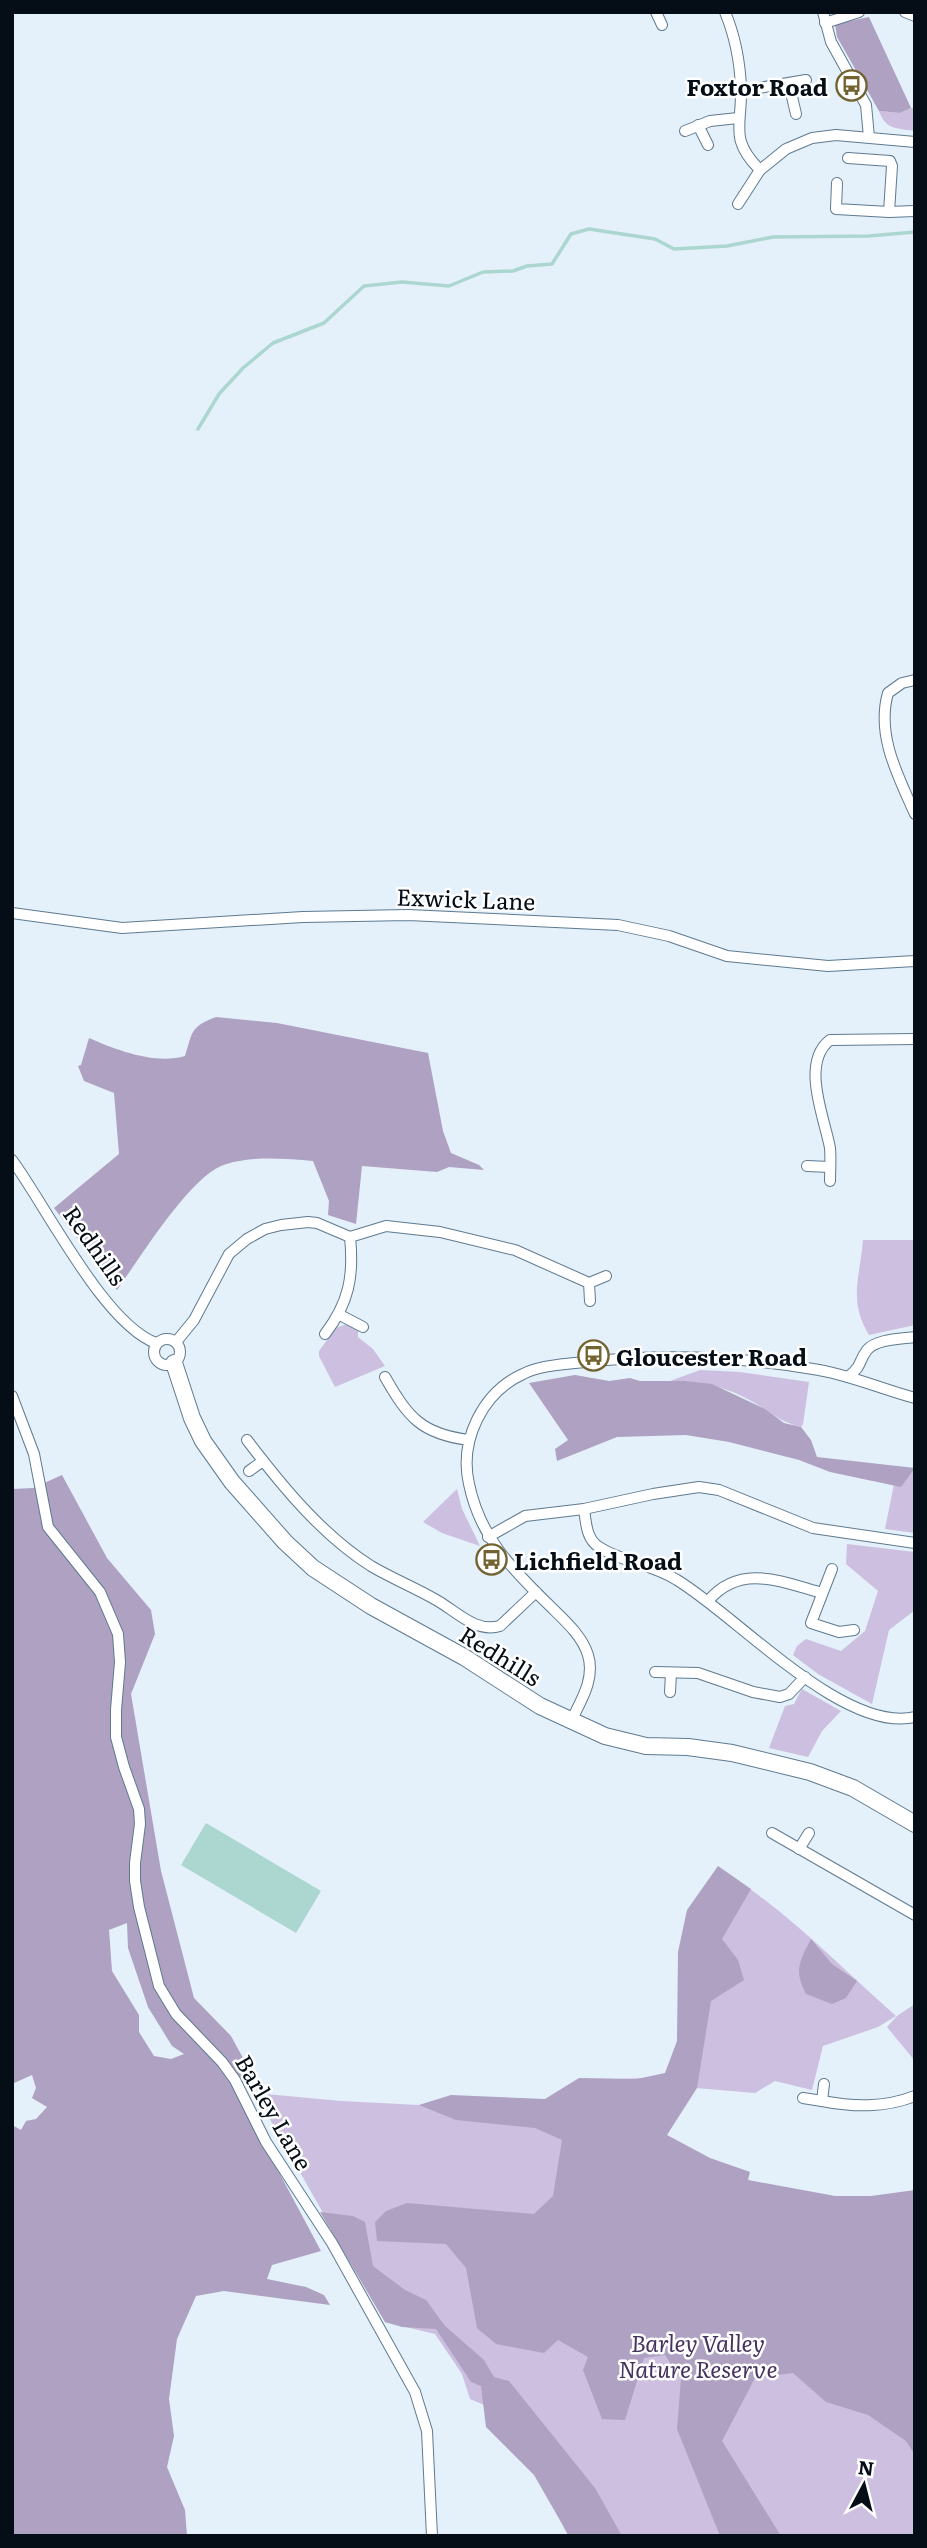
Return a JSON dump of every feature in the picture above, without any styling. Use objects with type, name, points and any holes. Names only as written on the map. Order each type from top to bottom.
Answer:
[{"type":"street","points":[[656,12],[662,25]]},
{"type":"street","points":[[725,12],[739,61],[741,91],[737,127],[743,150],[760,170]]},
{"type":"street","points":[[859,12],[824,18],[831,42],[866,105],[869,137]]},
{"type":"street","points":[[905,12],[915,16]]},
{"type":"street","points":[[741,91],[806,80]]},
{"type":"street","points":[[789,84],[796,114]]},
{"type":"street","points":[[685,131],[710,121],[738,118]]},
{"type":"street","points":[[698,125],[708,145]]},
{"type":"street","points":[[738,204],[760,170],[786,149],[812,138],[835,135],[915,142]]},
{"type":"street","points":[[848,158],[890,161],[889,212]]},
{"type":"street","points":[[837,183],[836,209],[915,211]]},
{"type":"street","points":[[915,680],[902,683],[888,693],[883,717],[889,748],[915,814]]},
{"type":"street","name":"Exwick Lane","points":[[12,913],[122,929],[303,917],[408,915],[618,925],[669,936],[727,956],[828,966],[915,961]]},
{"type":"street","points":[[830,1181],[830,1152],[817,1102],[818,1058],[822,1046],[830,1040],[915,1039]]},
{"type":"street","name":"Redhills","points":[[12,1160],[105,1299],[130,1327],[156,1343],[153,1348],[155,1359],[163,1365],[174,1363],[180,1356],[176,1342]]},
{"type":"street","points":[[807,1167],[830,1167]]},
{"type":"street","points":[[156,1343],[166,1338],[176,1342],[194,1320],[229,1254],[247,1239],[265,1229],[281,1225],[308,1222],[326,1226],[350,1237],[386,1226],[440,1232],[515,1250],[589,1283],[606,1276]]},
{"type":"street","points":[[325,1334],[340,1315],[352,1264],[350,1237]]},
{"type":"street","points":[[589,1283],[590,1301]]},
{"type":"street","points":[[340,1315],[363,1327]]},
{"type":"street","points":[[848,1377],[860,1368],[867,1349],[915,1336]]},
{"type":"street","points":[[572,1719],[591,1675],[587,1653],[573,1630],[503,1558],[488,1536],[468,1481],[466,1461],[469,1440],[479,1415],[507,1383],[526,1372],[545,1367],[600,1360],[677,1358],[814,1369],[915,1398]]},
{"type":"street","name":"Redhills","points":[[174,1363],[191,1418],[215,1459],[260,1516],[313,1568],[370,1606],[464,1657],[540,1706],[605,1735],[627,1742],[732,1753],[810,1772],[853,1788],[915,1824]]},
{"type":"street","points":[[385,1377],[418,1425],[469,1440]]},
{"type":"street","points":[[384,1403],[395,1395]]},
{"type":"street","name":"Barley Lane","points":[[12,1396],[34,1454],[48,1527],[100,1592],[118,1634],[120,1662],[116,1737],[139,1809],[135,1881],[159,1986],[176,2014],[216,2054],[235,2080],[267,2142],[332,2243],[415,2392],[427,2431],[432,2536]]},
{"type":"street","points":[[247,1440],[317,1521],[353,1552],[472,1623],[493,1628],[500,1626],[536,1592]]},
{"type":"street","points":[[249,1471],[263,1461]]},
{"type":"street","points":[[488,1536],[525,1516],[584,1509],[699,1487],[719,1490],[813,1528],[915,1543]]},
{"type":"street","points":[[584,1509],[590,1537],[599,1548],[653,1567],[709,1600],[833,1697],[872,1715],[901,1720],[915,1717]]},
{"type":"street","points":[[832,1569],[811,1623],[839,1632],[854,1630]]},
{"type":"street","points":[[709,1600],[725,1586],[738,1579],[749,1578],[763,1578],[822,1593]]},
{"type":"street","points":[[655,1672],[698,1673],[753,1692],[780,1697],[789,1694],[805,1677]]},
{"type":"street","points":[[670,1692],[671,1673]]},
{"type":"street","points":[[772,1833],[915,1915]]},
{"type":"street","points":[[799,1849],[809,1833]]},
{"type":"street","points":[[822,2101],[824,2084]]},
{"type":"street","points":[[803,2098],[875,2106],[915,2096]]},
{"type":"green space","points":[[869,17],[911,108],[900,113],[879,111],[837,37],[835,24]]},
{"type":"green space","points":[[915,108],[915,131],[888,125],[879,111],[900,113]]},
{"type":"green space","points":[[216,1017],[277,1023],[428,1053],[443,1131],[451,1153],[479,1165],[484,1170],[449,1167],[437,1172],[362,1166],[356,1224],[328,1215],[329,1201],[313,1161],[243,1160],[221,1166],[208,1174],[179,1203],[117,1290],[54,1208],[119,1154],[114,1093],[84,1081],[78,1066],[81,1065],[89,1038],[149,1057],[162,1059],[185,1056],[197,1027]]},
{"type":"green space","points":[[863,1240],[915,1240],[915,1325],[869,1335],[857,1300]]},
{"type":"green space","points":[[347,1324],[358,1330],[358,1337],[373,1349],[385,1366],[335,1387],[319,1351],[336,1328]]},
{"type":"green space","points":[[700,1370],[740,1372],[809,1382],[803,1424],[801,1427],[785,1422],[752,1401],[718,1387],[695,1382],[670,1381]]},
{"type":"green space","points":[[575,1375],[609,1381],[630,1378],[640,1381],[712,1384],[765,1409],[784,1423],[801,1427],[811,1440],[817,1457],[915,1468],[901,1487],[830,1472],[799,1460],[729,1442],[686,1435],[617,1437],[557,1461],[555,1449],[568,1440],[529,1383]]},
{"type":"green space","points":[[915,1468],[915,1533],[885,1529],[894,1484],[901,1486]]},
{"type":"green space","points":[[62,1475],[107,1558],[151,1610],[155,1634],[131,1694],[161,1871],[194,1998],[231,2036],[249,2069],[237,2094],[321,2251],[272,2265],[267,2279],[306,2287],[324,2295],[330,2305],[224,2291],[196,2296],[177,2339],[169,2399],[174,2436],[167,2467],[185,2510],[187,2536],[12,2536],[12,2125],[21,2130],[26,2121],[36,2119],[47,2107],[32,2098],[36,2088],[32,2075],[12,2084],[12,1489],[33,1488]],"holes":[[[127,1923],[128,1948],[148,2007],[172,2046],[184,2054],[171,2059],[154,2056],[139,2032],[139,2015],[112,1971],[109,1930]]]},
{"type":"green space","points":[[457,1489],[462,1509],[480,1546],[442,1533],[423,1522]]},
{"type":"green space","points":[[847,1544],[915,1552],[915,1610],[889,1630],[872,1704],[818,1674],[793,1655],[797,1646],[806,1639],[841,1651],[865,1631],[878,1591],[846,1564]]},
{"type":"green space","points":[[802,1689],[841,1711],[822,1731],[808,1757],[769,1748],[785,1706],[794,1704]]},
{"type":"green space","points":[[718,1866],[751,1889],[722,1939],[738,1960],[744,1980],[711,2001],[697,2088],[667,2135],[710,2158],[750,2172],[748,2180],[835,2196],[871,2196],[915,2190],[915,2455],[906,2441],[868,2415],[826,2402],[793,2373],[755,2378],[722,2441],[781,2536],[720,2536],[677,2429],[681,2379],[665,2355],[644,2358],[625,2420],[602,2419],[583,2370],[588,2357],[558,2340],[544,2353],[496,2344],[477,2328],[466,2268],[446,2244],[377,2241],[375,2222],[386,2211],[407,2203],[534,2214],[553,2196],[562,2140],[535,2128],[456,2120],[419,2105],[451,2095],[545,2099],[579,2078],[637,2079],[665,2073],[677,2041],[678,1952],[687,1910]]},
{"type":"green space","name":"Barley Valley Nature Reserve","points":[[722,1870],[790,1921],[896,2016],[878,2027],[823,2046],[812,2090],[775,2081],[755,2093],[696,2088],[666,2135],[702,2159],[841,2221],[915,2193],[915,2536],[568,2536],[508,2415],[470,2399],[462,2374],[435,2334],[385,2322],[255,2093],[419,2105],[536,2105],[579,2081],[663,2077],[682,2039]]},
{"type":"green space","points":[[811,1939],[832,1964],[857,1981],[846,1998],[832,2004],[806,1994],[799,1972],[803,1954]]},
{"type":"green space","points":[[915,2004],[915,2061],[887,2027],[897,2016]]},
{"type":"green space","points":[[320,2212],[353,2216],[365,2222],[373,2266],[405,2290],[426,2300],[445,2326],[484,2360],[494,2377],[509,2381],[595,2488],[622,2536],[569,2536],[534,2475],[486,2427],[481,2386],[471,2382],[436,2329],[402,2327],[385,2322]]},
{"type":"shaded area","points":[[206,1823],[321,1891],[296,1933],[181,1865]]},
{"type":"waterway","points":[[198,429],[219,394],[243,368],[273,343],[324,323],[364,286],[402,282],[449,286],[483,272],[513,271],[527,266],[552,264],[571,234],[589,229],[655,239],[674,249],[727,246],[773,237],[869,236],[915,232]]},
{"type":"place","name":"Foxtor Road","points":[[851,86]]},
{"type":"place","name":"Gloucester Road","points":[[593,1356]]},
{"type":"place","name":"Lichfield Road","points":[[491,1560]]}]
